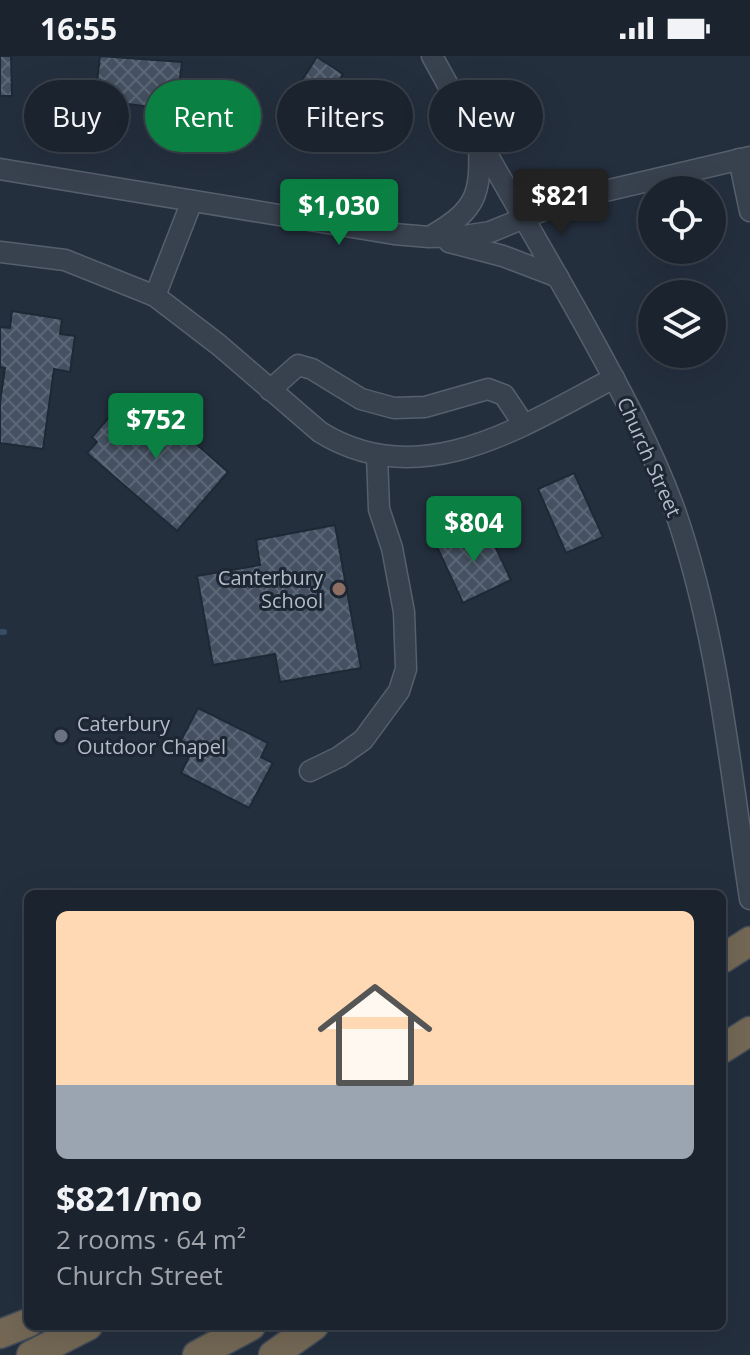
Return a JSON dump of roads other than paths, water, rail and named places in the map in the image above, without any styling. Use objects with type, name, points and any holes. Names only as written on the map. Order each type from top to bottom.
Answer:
[{"type":"highway","points":[[726,956],[750,941]]},
{"type":"highway","points":[[726,1046],[750,1031]]},
{"type":"highway","points":[[0,1334],[24,1325]]},
{"type":"highway","points":[[31,1355],[80,1330]]},
{"type":"highway","points":[[197,1355],[244,1330]]},
{"type":"highway","points":[[273,1355],[308,1330]]},
{"type":"street","name":"Church Street","points":[[432,56],[445,80]]},
{"type":"street","points":[[429,237],[456,221],[470,207],[479,179],[479,152]]},
{"type":"street","name":"Church Street","points":[[485,152],[526,218],[614,378],[657,465],[674,510],[701,601],[715,670],[750,898]]},
{"type":"street","points":[[0,169],[394,234],[429,237],[490,232],[571,199],[744,158],[750,211]]},
{"type":"street","points":[[155,296],[192,201]]},
{"type":"street","points":[[429,237],[503,256],[558,277]]},
{"type":"street","points":[[0,252],[65,260],[155,296],[332,440],[377,455],[423,456],[466,451],[614,378]]},
{"type":"street","points":[[270,390],[298,365],[312,369],[361,399],[394,408],[425,407],[488,389],[504,395],[524,425]]},
{"type":"street","points":[[310,771],[339,757],[363,740],[399,691],[406,669],[401,591],[392,548],[379,509],[377,455]]},
{"type":"place","name":"Canterbury School","points":[[339,589]]},
{"type":"place","name":"Caterbury Outdoor Chapel","points":[[61,736]]}]
